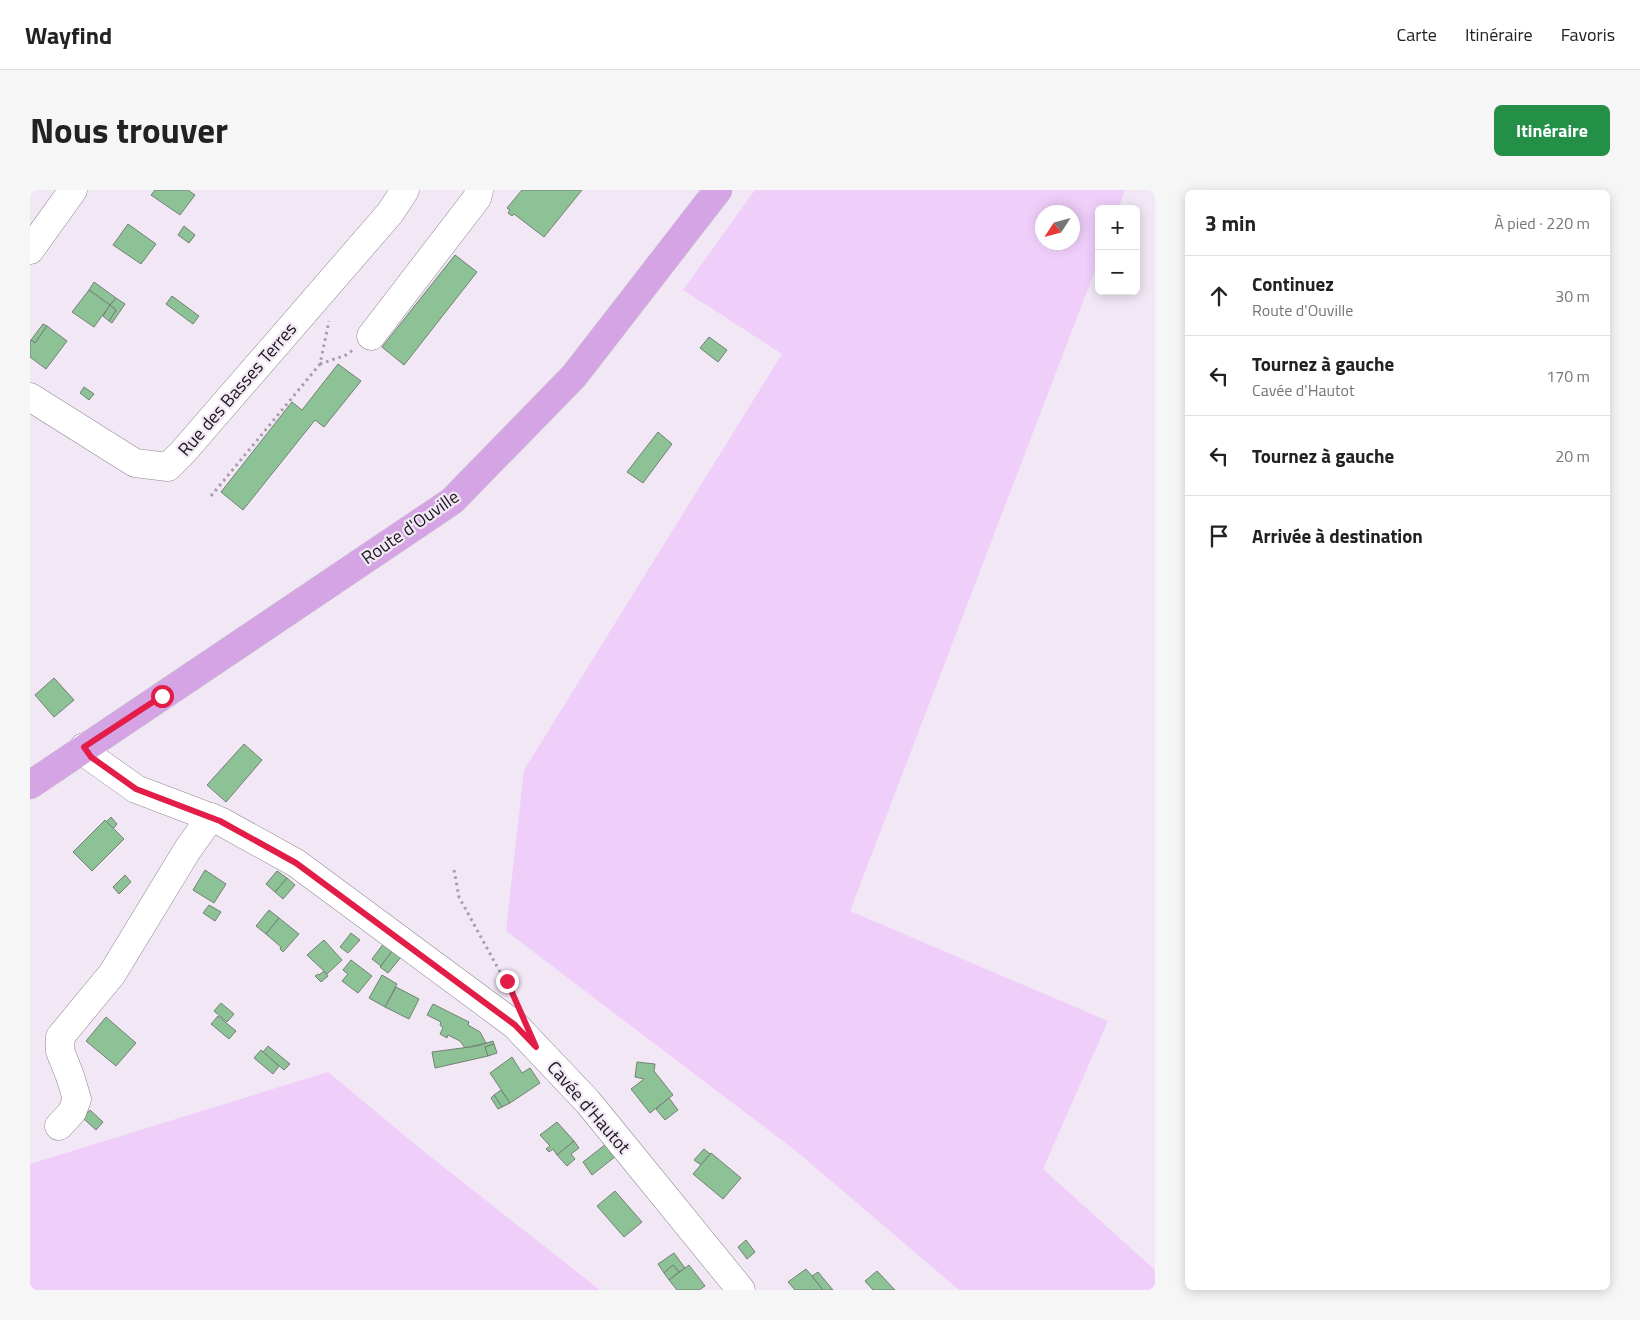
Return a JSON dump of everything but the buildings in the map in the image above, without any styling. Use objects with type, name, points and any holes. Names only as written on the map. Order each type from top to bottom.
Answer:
[{"type":"main road","name":"Route d'Ouville","points":[[30,785],[452,501],[574,376],[718,190]]},
{"type":"street","points":[[30,250],[72,190]]},
{"type":"street","name":"Rue des Basses Terres","points":[[30,397],[134,463],[168,467],[390,213],[405,190]]},
{"type":"street","points":[[371,336],[477,198],[479,190]]},
{"type":"street","name":"Cavée d'Hautot","points":[[84,747],[91,757],[136,789],[220,821],[296,863],[515,1025],[588,1102],[742,1290]]},
{"type":"street","points":[[59,1126],[72,1112],[77,1099],[60,1051],[60,1037],[112,974],[188,849],[211,817]]},
{"type":"path","points":[[211,496],[320,364],[332,310],[326,287]]},
{"type":"path","points":[[320,364],[346,355],[371,336]]},
{"type":"path","points":[[454,870],[459,897],[507,981],[514,998]]},
{"type":"shaded area","points":[[755,190],[1125,190],[1119,205],[1095,205],[1095,270],[850,911],[1108,1021],[1043,1169],[1155,1270],[1155,1290],[959,1290],[796,1151],[506,931],[524,770],[782,354],[683,290]]},
{"type":"shaded area","points":[[328,1072],[427,1154],[600,1290],[30,1290],[30,1164]]},
{"type":"route","points":[[162,696],[84,747],[91,757],[136,789],[220,821],[296,863],[515,1025],[536,1047],[507,981]]}]
